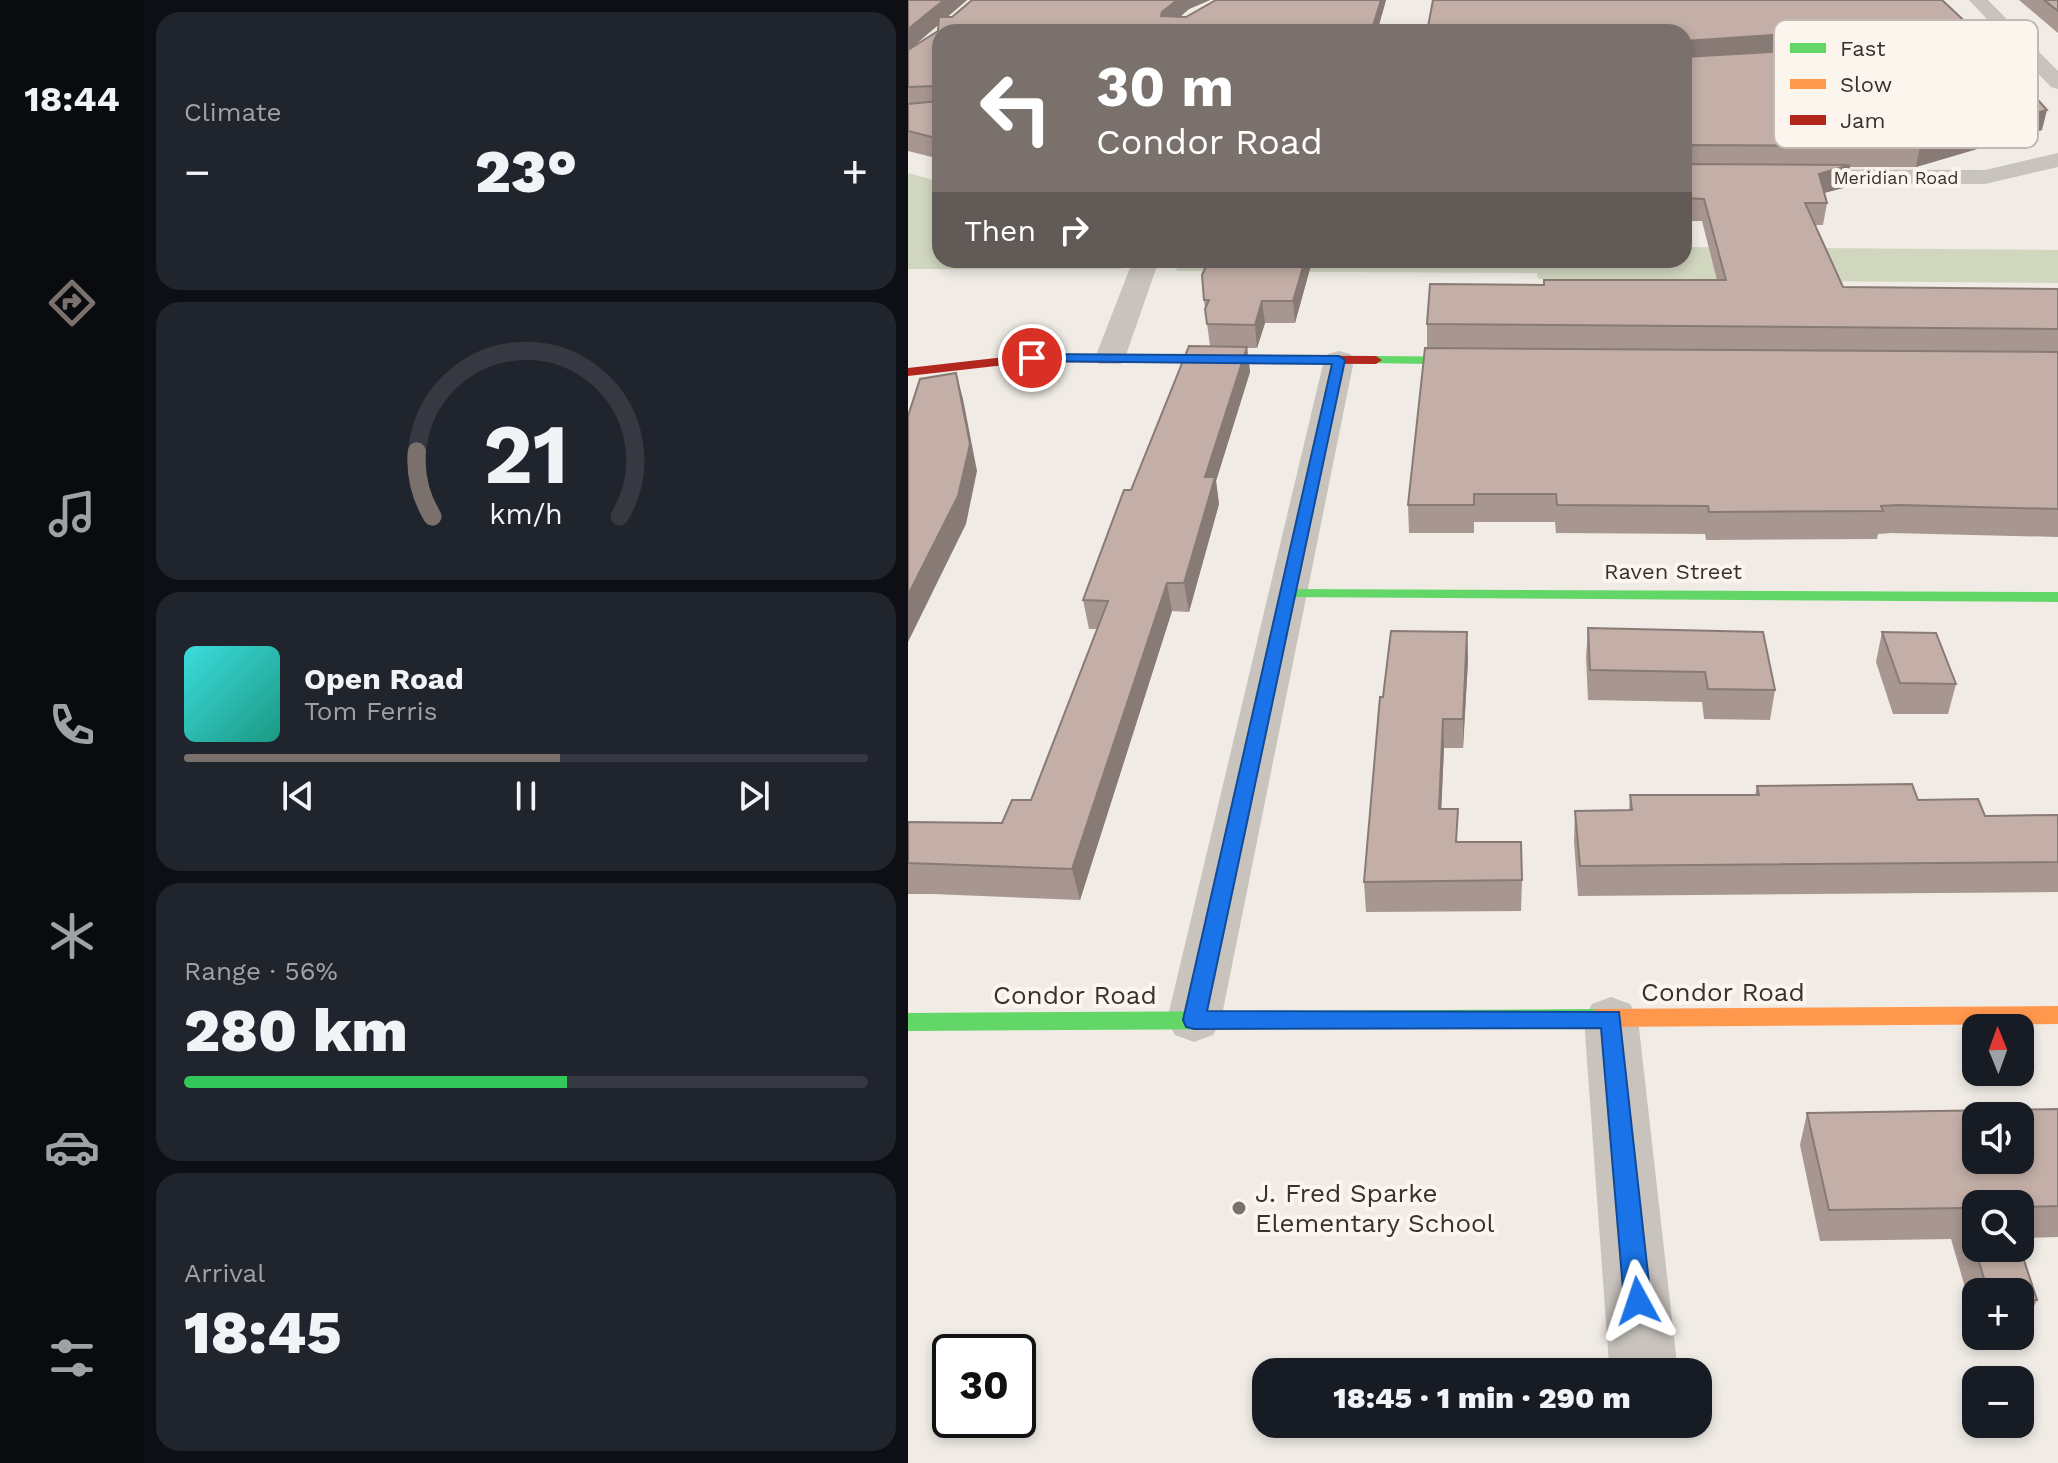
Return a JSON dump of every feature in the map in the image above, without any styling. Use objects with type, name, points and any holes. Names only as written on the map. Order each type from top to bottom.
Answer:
[{"type":"street","points":[[1978,0],[1998,20]]},
{"type":"street","points":[[2038,61],[2058,83]]},
{"type":"street","name":"Meridian Road","points":[[1692,176],[1985,177],[2058,160]]},
{"type":"street","points":[[1110,358],[1143,268]]},
{"type":"street","points":[[908,372],[1016,359],[1499,361]]},
{"type":"street","points":[[1194,1020],[1339,360]]},
{"type":"street","name":"Raven Street","points":[[1288,594],[2058,597]]},
{"type":"street","name":"Condor Road","points":[[908,1022],[2058,1015]]},
{"type":"street","points":[[1611,1019],[1642,1358]]},
{"type":"green space","points":[[908,173],[932,180],[932,268],[1121,268],[1121,269],[908,269]]},
{"type":"green space","points":[[1692,247],[2058,250],[2058,283],[1538,279],[1537,273],[1176,271],[1177,268],[1692,268]]},
{"type":"building","points":[[908,0],[944,0],[908,29]]},
{"type":"building","points":[[972,0],[1177,0],[1161,16],[1186,17],[1216,0],[1381,0],[1374,24],[938,24],[939,17],[952,17]]},
{"type":"building","points":[[1433,0],[1942,0],[1963,20],[1774,20],[1774,35],[1692,41],[1692,24],[1428,24]]},
{"type":"building","points":[[2044,0],[2058,0],[2058,11]]},
{"type":"building","points":[[932,35],[932,86],[908,87],[908,50]]},
{"type":"building","points":[[1774,52],[1774,145],[1692,145],[1692,57]]},
{"type":"building","points":[[2038,100],[2047,110],[2038,113]]},
{"type":"building","points":[[932,102],[932,137],[908,131],[908,104]]},
{"type":"building","points":[[1692,164],[1850,165],[1819,174],[1827,203],[1805,203],[1843,287],[2058,289],[2058,329],[1427,324],[1430,284],[1544,285],[1544,280],[1726,280],[1704,199],[1692,198]]},
{"type":"building","points":[[1205,268],[1303,268],[1293,301],[1262,301],[1255,325],[1207,324],[1205,309],[1209,300],[1204,300],[1202,275]]},
{"type":"building","points":[[1189,346],[1247,347],[1205,477],[1215,477],[1184,583],[1167,583],[1072,869],[908,863],[908,822],[1002,823],[1012,800],[1031,800],[1108,601],[1083,600],[1124,490],[1131,490]]},
{"type":"building","points":[[1425,348],[2058,352],[2058,509],[1898,505],[1881,506],[1883,511],[1709,512],[1708,506],[1557,505],[1556,494],[1474,494],[1474,505],[1408,505]]},
{"type":"building","points":[[956,373],[970,444],[958,496],[908,595],[908,416],[920,379]]},
{"type":"building","points":[[1588,628],[1763,632],[1775,690],[1708,689],[1705,672],[1590,670]]},
{"type":"building","points":[[1391,631],[1467,632],[1463,719],[1443,719],[1439,809],[1458,809],[1456,842],[1521,842],[1522,880],[1364,882],[1380,697],[1383,697]]},
{"type":"building","points":[[1882,632],[1936,633],[1956,684],[1900,683]]},
{"type":"building","points":[[1912,784],[1918,800],[1978,799],[1985,816],[2058,815],[2058,862],[1580,866],[1575,811],[1632,810],[1630,795],[1759,795],[1757,786]]},
{"type":"building","points":[[2034,1109],[2058,1109],[2058,1206],[2034,1207],[2034,1190],[1962,1190],[1962,1208],[1829,1210],[1807,1113],[1962,1111],[1962,1174],[2034,1174]]},
{"type":"building","points":[[1979,1262],[2025,1262],[2030,1278],[1984,1278]]},
{"type":"traffic: fast","points":[[1376,360],[1485,361]]},
{"type":"traffic: fast","points":[[1288,594],[2058,597]]},
{"type":"traffic: fast","points":[[908,1022],[1597,1018]]},
{"type":"traffic: slow","points":[[1597,1018],[2058,1015]]},
{"type":"traffic: jam","points":[[908,372],[1032,358],[1376,360]]},
{"type":"place","name":"J. Fred Sparke Elementary School","points":[[1239,1208]]},
{"type":"route","points":[[1032,358],[1339,360],[1194,1020],[1611,1019],[1638,1301]]}]
